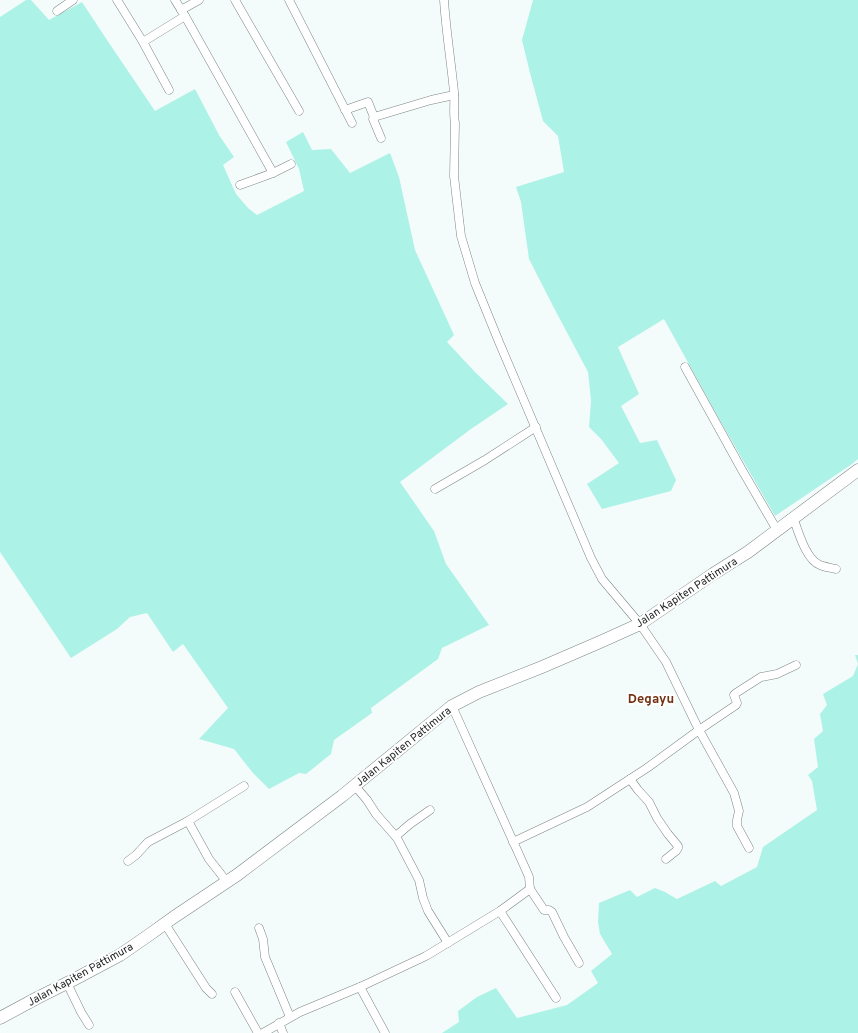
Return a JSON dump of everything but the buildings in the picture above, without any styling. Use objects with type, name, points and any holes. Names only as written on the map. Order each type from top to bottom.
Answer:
[{"type":"street","points":[[57,11],[73,0]]},
{"type":"street","points":[[117,0],[143,42],[169,90]]},
{"type":"street","points":[[175,0],[273,173]]},
{"type":"street","points":[[143,42],[199,0]]},
{"type":"street","points":[[235,0],[299,111]]},
{"type":"street","points":[[290,0],[352,123]]},
{"type":"street","points":[[444,0],[445,26],[454,94],[454,176],[461,236],[475,283],[591,558],[602,578],[640,624],[666,662],[699,730],[734,793],[740,811],[737,818],[737,826],[749,848]]},
{"type":"street","points":[[374,117],[454,94]]},
{"type":"street","points":[[345,110],[368,102],[381,138]]},
{"type":"street","points":[[240,185],[273,173],[290,164]]},
{"type":"street","points":[[685,367],[777,530]]},
{"type":"street","points":[[435,489],[485,460],[536,427]]},
{"type":"street","name":"Jalan Kapiten Pattimura","points":[[0,1018],[120,955],[227,882],[355,786],[452,706],[479,692],[542,667],[640,624],[748,552],[858,470]]},
{"type":"street","points":[[793,517],[804,545],[816,563],[836,569]]},
{"type":"street","points":[[513,842],[587,807],[647,768],[736,705],[737,702],[734,696],[736,693],[761,677],[777,674],[796,665]]},
{"type":"street","points":[[452,706],[529,877],[530,889],[544,910],[549,910],[552,912],[579,963]]},
{"type":"street","points":[[630,779],[649,802],[657,818],[678,846],[676,851],[666,859]]},
{"type":"street","points":[[128,861],[148,842],[188,821],[244,786]]},
{"type":"street","points":[[355,786],[376,814],[396,836],[419,880],[428,911],[448,943]]},
{"type":"street","points":[[396,836],[430,810]]},
{"type":"street","points":[[188,821],[209,858],[227,882]]},
{"type":"street","points":[[263,1033],[300,1012],[360,987],[426,956],[500,911],[530,889]]},
{"type":"street","points":[[500,911],[556,998]]},
{"type":"street","points":[[165,924],[206,988],[212,994]]},
{"type":"street","points":[[259,928],[264,942],[265,957],[290,1017]]},
{"type":"street","points":[[67,984],[89,1025]]},
{"type":"street","points":[[360,987],[385,1033]]},
{"type":"street","points":[[234,992],[258,1033]]},
{"type":"street","points":[[279,1023],[283,1033]]},
{"type":"green space","points":[[26,0],[31,0],[49,20],[82,2],[155,111],[195,89],[219,135],[234,157],[223,165],[236,194],[248,208],[257,215],[304,191],[299,169],[286,142],[303,132],[312,150],[331,149],[350,173],[390,153],[399,177],[415,250],[454,335],[447,342],[508,404],[471,429],[400,482],[434,531],[446,564],[489,625],[442,648],[438,659],[371,708],[372,713],[334,740],[331,754],[306,774],[299,773],[269,789],[253,773],[234,749],[199,739],[228,708],[183,644],[173,652],[147,613],[130,617],[117,629],[71,658],[0,552],[0,17]]},
{"type":"green space","points":[[533,0],[858,0],[858,459],[775,516],[664,319],[618,347],[639,394],[621,406],[640,443],[657,440],[676,480],[671,491],[602,509],[587,484],[619,463],[601,439],[589,427],[591,401],[588,372],[529,259],[521,202],[516,187],[564,172],[558,136],[543,121],[522,40]]},
{"type":"green space","points":[[855,655],[858,655],[858,664]]},
{"type":"green space","points":[[858,664],[858,1033],[442,1033],[459,1022],[458,1011],[477,997],[496,988],[517,1018],[567,1005],[598,983],[591,971],[612,954],[600,934],[598,922],[599,903],[630,890],[637,897],[655,888],[677,899],[715,881],[721,886],[757,867],[763,847],[817,810],[812,781],[808,775],[818,767],[814,739],[823,731],[820,714],[827,705],[823,694],[853,676]]},
{"type":"district","name":"Degayu","points":[[651,698]]}]
